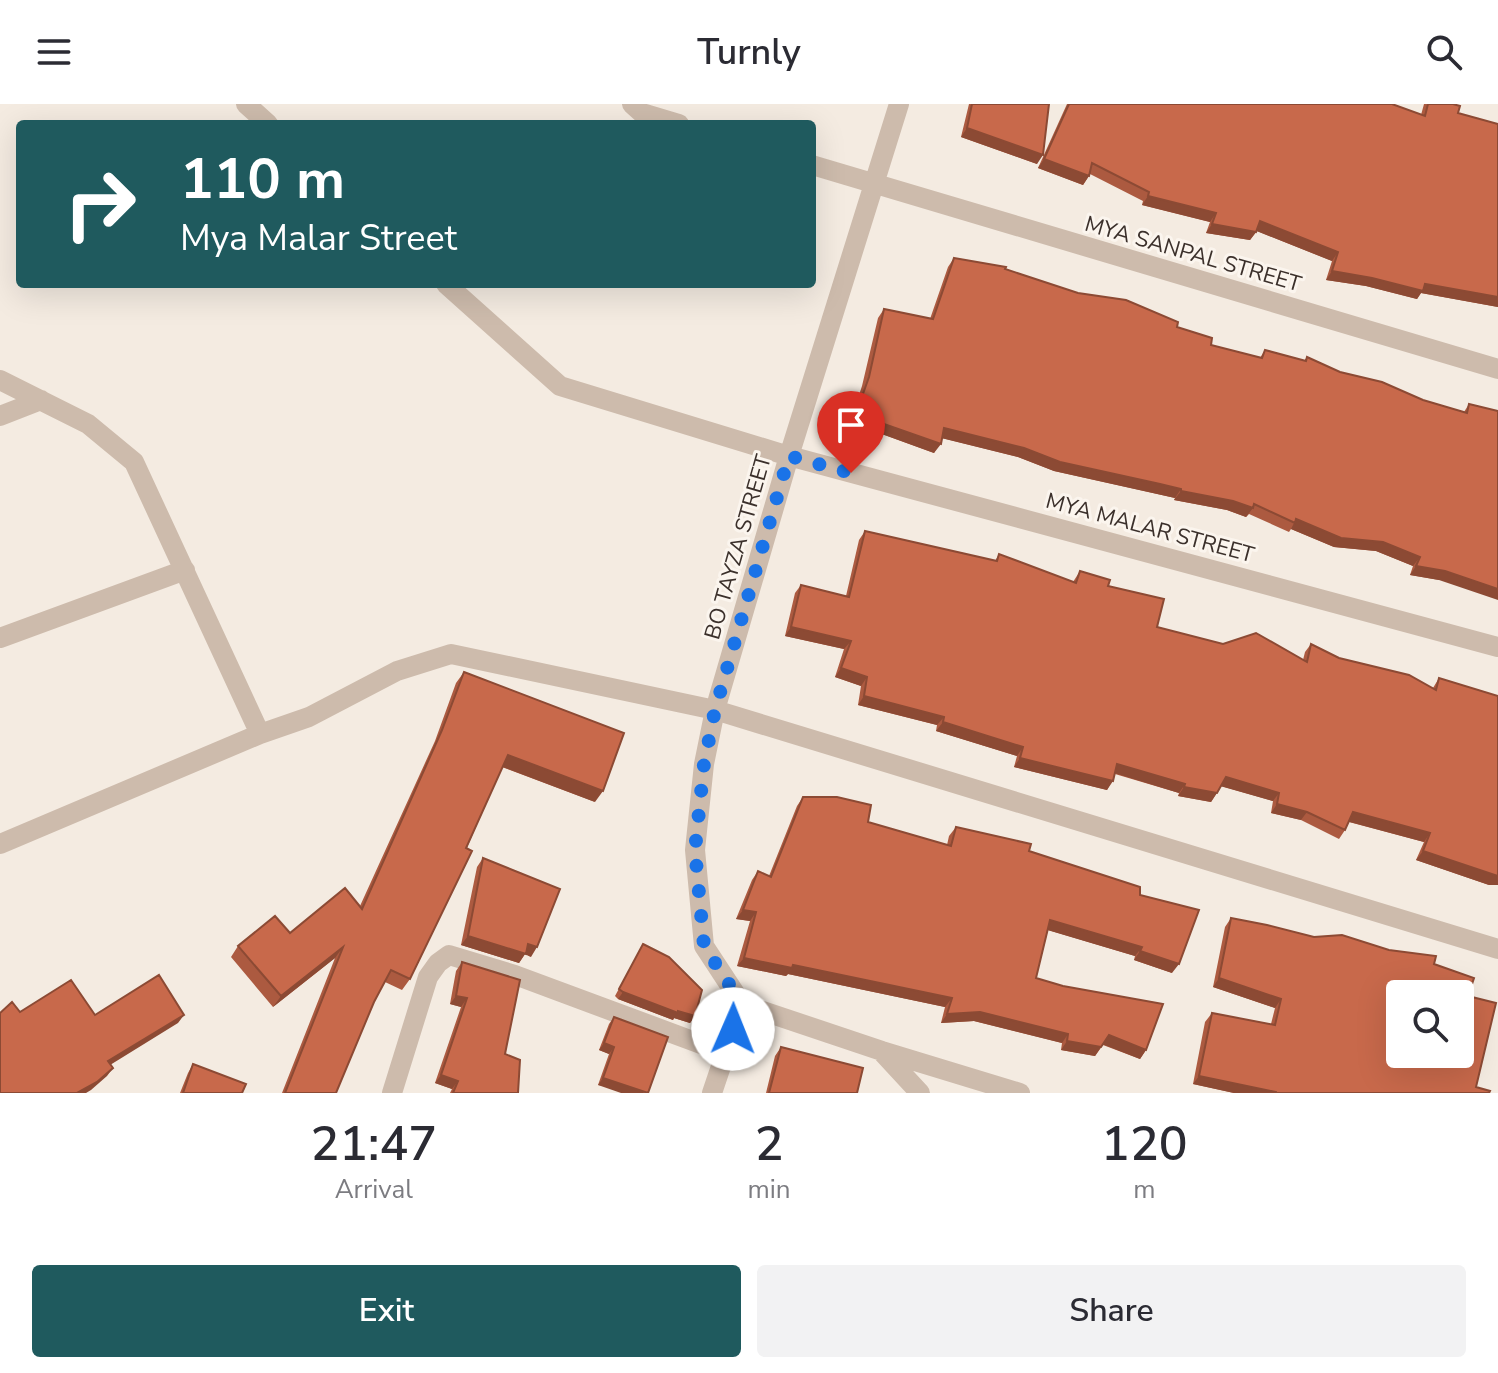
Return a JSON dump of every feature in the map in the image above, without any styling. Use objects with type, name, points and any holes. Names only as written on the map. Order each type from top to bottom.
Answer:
[{"type":"street","points":[[246,104],[264,120]]},
{"type":"street","points":[[632,104],[642,113],[666,120]]},
{"type":"street","name":"BO TAYZA STREET","points":[[742,1004],[704,946],[695,850],[704,764],[715,710],[789,456],[899,104]]},
{"type":"street","name":"MYA SANPAL STREET","points":[[816,166],[1498,369]]},
{"type":"street","name":"MYA MALAR STREET","points":[[450,288],[560,386],[789,456],[1498,647]]},
{"type":"street","points":[[0,380],[88,424],[134,462],[260,734]]},
{"type":"street","points":[[0,416],[41,400]]},
{"type":"street","points":[[0,638],[185,570]]},
{"type":"street","points":[[0,844],[260,734],[309,717],[397,671],[451,654],[715,710],[1498,949]]},
{"type":"street","points":[[392,1093],[428,977],[438,963],[449,955],[515,975],[725,1053]]},
{"type":"street","points":[[712,1093],[742,1004],[1020,1093]]},
{"type":"street","points":[[882,1051],[920,1093]]},
{"type":"building","points":[[972,104],[1049,104],[1043,155],[967,128]]},
{"type":"building","points":[[1069,104],[1392,104],[1425,116],[1428,104],[1460,106],[1458,113],[1498,124],[1498,297],[1425,284],[1423,291],[1332,271],[1338,252],[1260,221],[1256,232],[1212,224],[1216,213],[1148,196],[1149,192],[1092,163],[1089,176],[1044,159]]},
{"type":"building","points":[[954,258],[1006,267],[1078,293],[1126,300],[1178,322],[1177,327],[1212,338],[1211,345],[1262,358],[1265,350],[1306,361],[1307,357],[1340,372],[1382,382],[1423,400],[1467,413],[1469,404],[1498,411],[1498,589],[1445,571],[1416,566],[1420,557],[1383,542],[1341,538],[1296,519],[1295,523],[1254,504],[1253,508],[1060,462],[1024,448],[944,428],[941,444],[884,424],[881,430],[854,419],[869,377],[884,309],[933,319]]},
{"type":"building","points":[[865,531],[997,561],[999,554],[1076,583],[1080,571],[1110,580],[1108,586],[1164,599],[1157,627],[1223,644],[1256,633],[1307,662],[1311,644],[1339,658],[1409,675],[1436,690],[1439,678],[1498,696],[1498,876],[1423,851],[1430,833],[1353,812],[1345,830],[1307,812],[1277,804],[1279,793],[1226,777],[1217,793],[1184,787],[1185,784],[1117,764],[1113,781],[1020,758],[1023,747],[943,722],[944,717],[864,696],[867,677],[841,668],[851,641],[791,627],[801,585],[849,597]]},
{"type":"building","points":[[464,672],[624,733],[603,791],[508,755],[466,848],[472,851],[410,979],[391,970],[374,1002],[336,1093],[285,1093],[343,947],[281,996],[238,946],[275,916],[290,933],[345,888],[362,909],[442,730]]},
{"type":"building","points":[[803,797],[837,797],[871,805],[868,822],[951,846],[956,827],[1031,844],[1029,851],[1140,887],[1140,895],[1199,910],[1179,964],[1140,951],[1142,947],[1050,920],[1036,978],[1063,986],[1163,1004],[1146,1050],[1109,1035],[1101,1047],[1067,1041],[1068,1034],[980,1012],[947,1014],[952,998],[744,958],[756,912],[743,910],[758,871],[771,877]]},
{"type":"building","points":[[483,858],[560,889],[537,947],[528,944],[526,954],[468,936]]},
{"type":"building","points":[[1231,918],[1314,937],[1342,935],[1389,950],[1436,956],[1434,964],[1473,980],[1386,980],[1386,1068],[1474,1068],[1474,998],[1496,1003],[1476,1087],[1490,1091],[1276,1093],[1199,1076],[1212,1013],[1275,1025],[1281,999],[1219,978]]},
{"type":"building","points":[[643,944],[669,957],[702,990],[695,1016],[678,1013],[619,989]]},
{"type":"building","points":[[462,962],[520,980],[505,1054],[520,1060],[518,1093],[453,1093],[458,1081],[441,1075],[467,998],[456,996]]},
{"type":"building","points":[[159,975],[184,1015],[108,1061],[113,1068],[97,1082],[77,1093],[0,1093],[0,1013],[12,1002],[20,1012],[71,980],[95,1015]]},
{"type":"building","points":[[614,1017],[668,1037],[648,1093],[603,1078],[614,1047],[604,1043]]},
{"type":"building","points":[[781,1047],[863,1068],[857,1093],[769,1093]]},
{"type":"building","points":[[193,1064],[246,1084],[242,1093],[183,1093]]},
{"type":"route","points":[[733,1029],[742,1004],[704,946],[695,850],[704,764],[715,710],[789,456],[851,473]]}]
